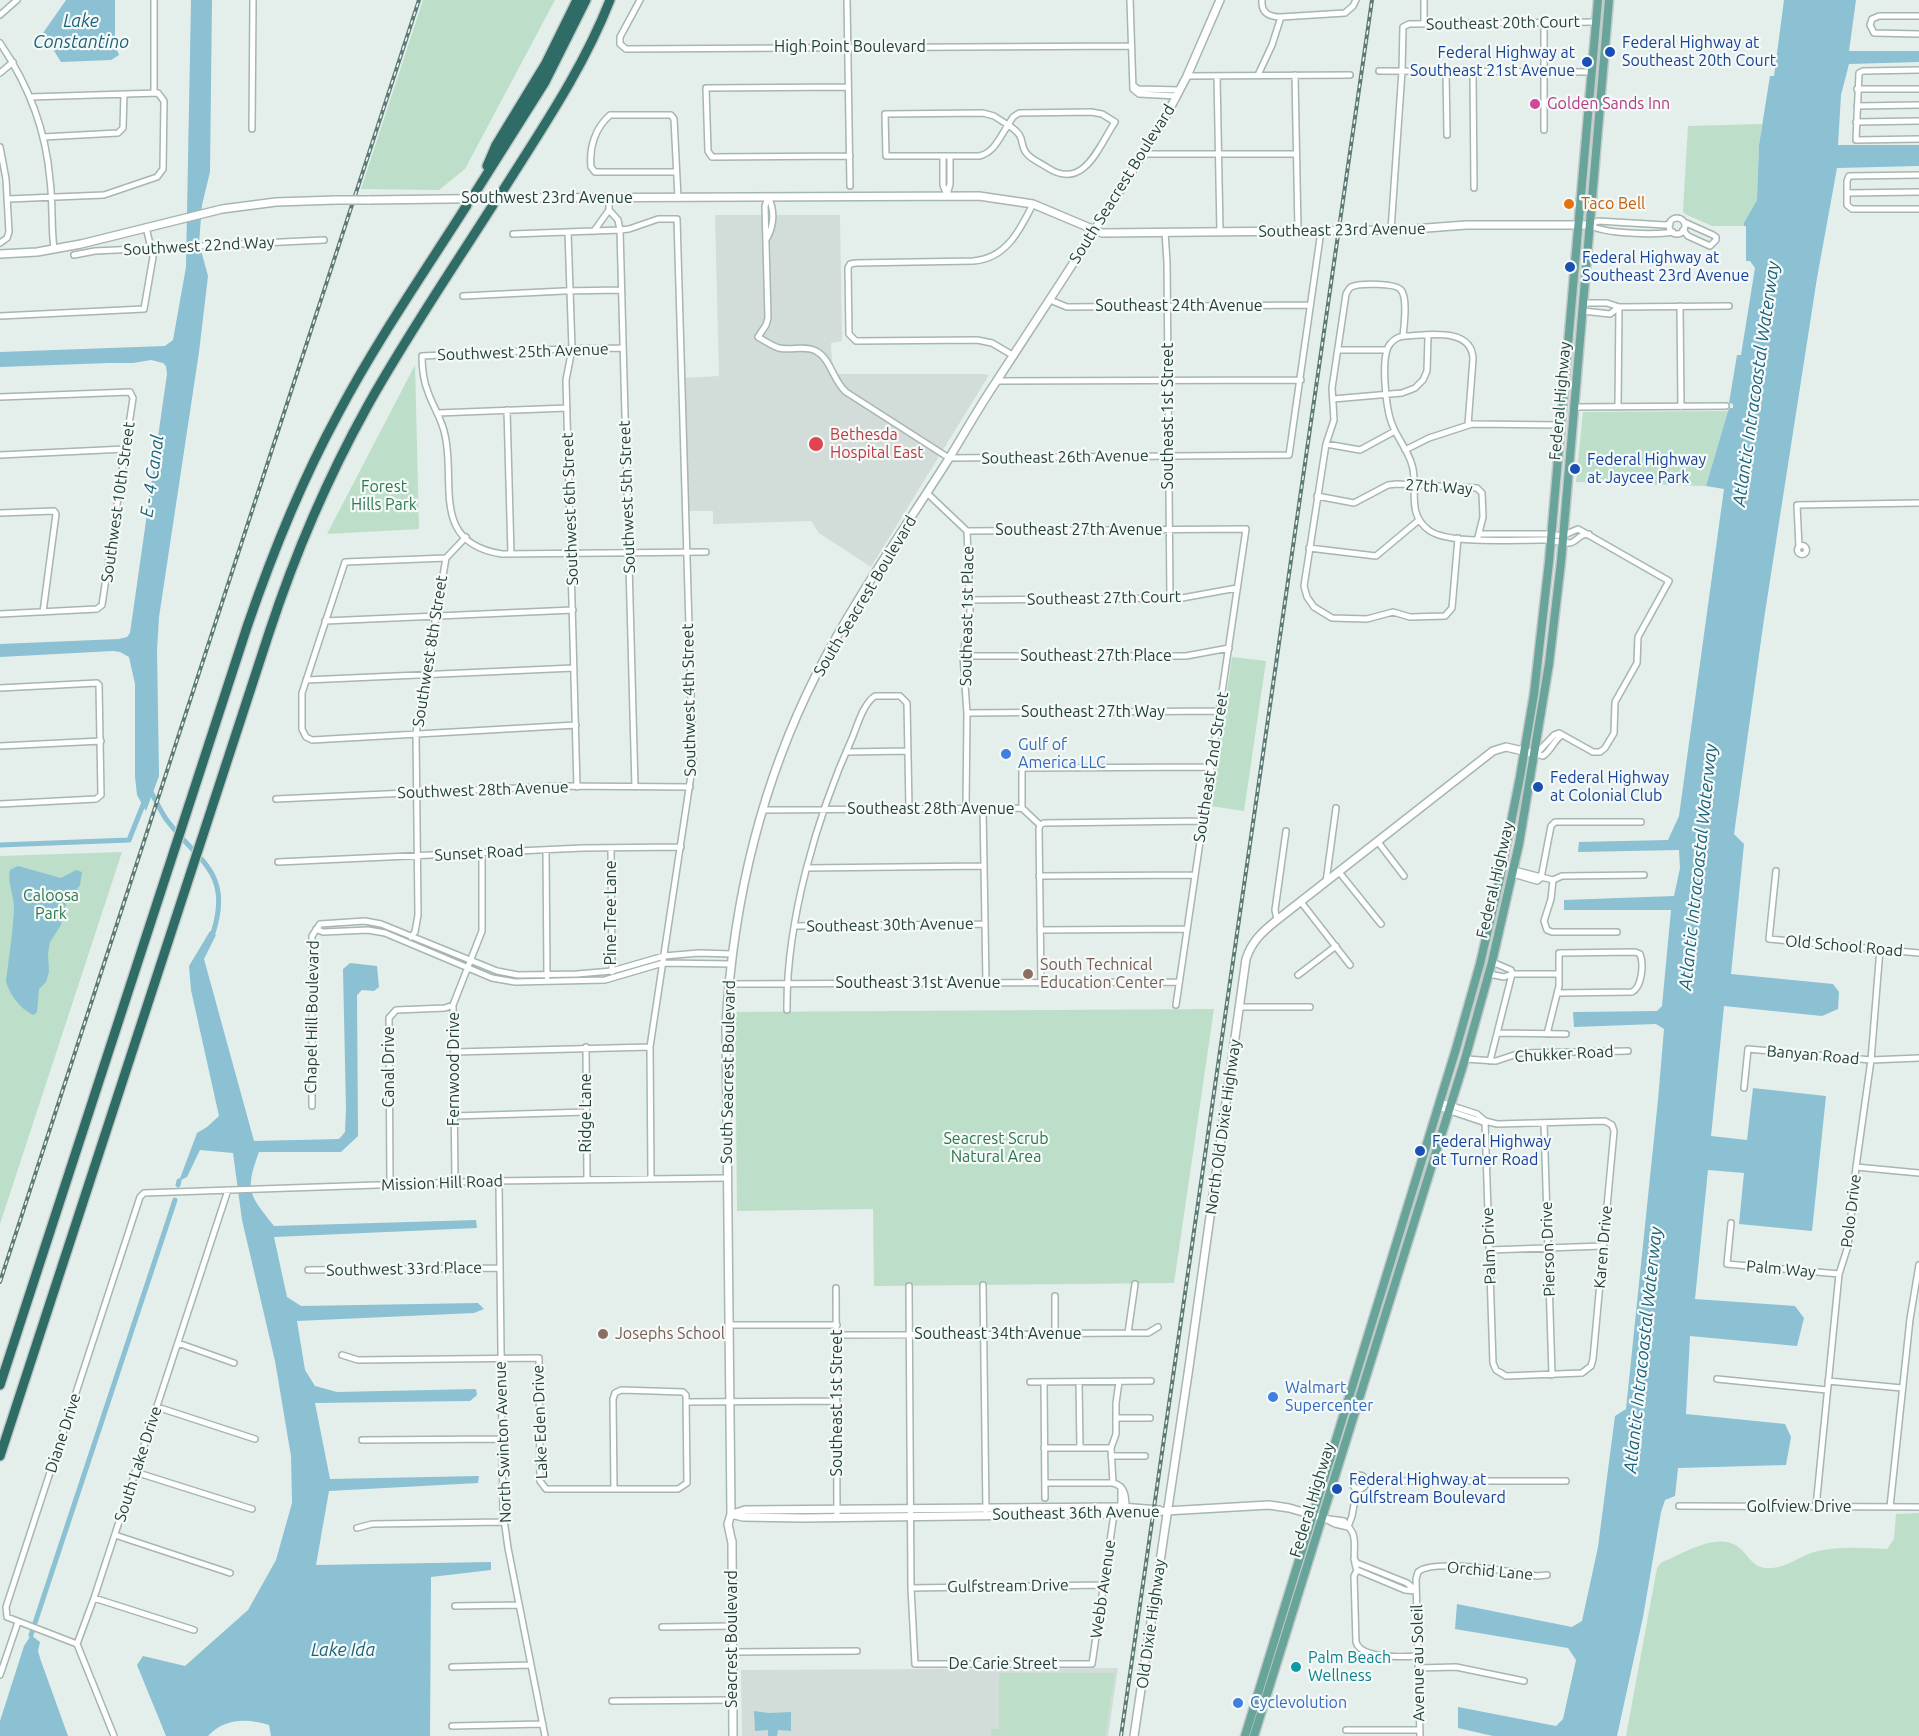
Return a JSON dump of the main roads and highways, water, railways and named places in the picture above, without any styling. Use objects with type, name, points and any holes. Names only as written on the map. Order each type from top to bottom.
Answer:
[{"type":"highway","points":[[577,0],[542,71],[496,145],[476,192],[549,75],[586,0]]},
{"type":"highway","points":[[501,192],[566,91],[610,0]]},
{"type":"highway","points":[[0,1385],[262,585],[302,486],[360,375],[467,205]]},
{"type":"highway","points":[[0,1456],[280,600],[306,533],[327,485],[386,375],[494,205]]},
{"type":"main road","name":"Federal Highway","points":[[1254,1736],[1273,1677],[1357,1371],[1472,992],[1505,854],[1525,752],[1545,610],[1598,0]]},
{"type":"main road","name":"Federal Highway","points":[[1245,1736],[1270,1656],[1370,1368],[1465,1059],[1489,974],[1513,872],[1536,754],[1552,643],[1609,0]]},
{"type":"main road","points":[[1593,62],[1604,69]]},
{"type":"main road","points":[[1592,72],[1599,80],[1597,115],[1599,127]]},
{"type":"main road","points":[[1572,294],[1578,308],[1583,307]]},
{"type":"main road","points":[[1566,372],[1569,382],[1566,415],[1573,426]]},
{"type":"main road","points":[[1561,425],[1568,436],[1566,468],[1568,475]]},
{"type":"main road","points":[[1505,854],[1507,867],[1513,872]]},
{"type":"main road","points":[[1500,878],[1504,882],[1507,899]]},
{"type":"main road","points":[[1386,1314],[1386,1303],[1404,1243],[1399,1234]]},
{"type":"main road","points":[[1370,1368],[1366,1365],[1365,1356],[1375,1326],[1375,1312]]},
{"type":"main road","points":[[1357,1371],[1362,1378],[1363,1390]]},
{"type":"main road","points":[[1270,1656],[1273,1677]]},
{"type":"main road","points":[[1263,1679],[1268,1692]]},
{"type":"water","name":"Lake Constantino","points":[[66,0],[115,0],[115,45],[119,55],[111,60],[61,62],[43,33]]},
{"type":"water","points":[[191,0],[212,0],[210,172],[202,205],[199,243],[208,276],[199,352],[159,617],[157,650],[159,776],[146,811],[137,795],[135,777],[135,684],[129,657],[113,651],[0,657],[0,644],[119,639],[127,637],[130,633],[167,374],[166,366],[151,360],[133,363],[0,367],[0,352],[165,346],[173,340],[186,267]]},
{"type":"water","name":"Atlantic Intracoastal Waterway","points":[[1784,0],[1856,0],[1849,51],[1919,51],[1919,62],[1849,64],[1841,95],[1838,145],[1919,145],[1919,166],[1837,168],[1817,278],[1764,619],[1734,834],[1744,844],[1731,974],[1833,984],[1839,992],[1838,1009],[1822,1016],[1724,1006],[1711,1136],[1747,1140],[1753,1088],[1826,1096],[1812,1231],[1739,1224],[1744,1173],[1708,1170],[1695,1299],[1795,1306],[1804,1318],[1797,1346],[1690,1336],[1686,1414],[1785,1424],[1791,1437],[1786,1465],[1678,1468],[1675,1496],[1665,1500],[1661,1512],[1643,1617],[1617,1736],[1493,1736],[1458,1728],[1458,1707],[1556,1726],[1563,1719],[1576,1660],[1568,1648],[1455,1629],[1457,1604],[1572,1627],[1582,1621],[1598,1547],[1615,1416],[1626,1409],[1664,1029],[1656,1024],[1574,1027],[1573,1012],[1657,1011],[1662,1006],[1671,910],[1564,910],[1564,900],[1674,896],[1680,868],[1679,850],[1578,852],[1579,842],[1668,840],[1679,816],[1724,489],[1706,486],[1728,411],[1733,408],[1733,404],[1729,403],[1737,355],[1741,355],[1755,268],[1750,261],[1746,261],[1746,226],[1744,223],[1757,200],[1759,145],[1770,76],[1774,76]]},
{"type":"water","points":[[18,866],[61,878],[76,870],[82,872],[80,885],[67,902],[61,925],[50,942],[49,972],[46,982],[39,989],[37,1012],[34,1015],[16,1001],[6,981],[14,908],[9,875],[10,870]]},
{"type":"water","name":"Lake Ida","points":[[210,931],[216,935],[204,959],[254,1141],[339,1139],[345,1132],[343,969],[350,963],[377,966],[379,987],[374,991],[362,990],[357,995],[358,1136],[341,1152],[259,1152],[252,1176],[252,1192],[259,1207],[274,1226],[476,1220],[477,1228],[274,1237],[287,1297],[301,1306],[478,1303],[484,1309],[474,1313],[297,1321],[305,1370],[315,1386],[337,1392],[476,1389],[477,1395],[470,1401],[315,1403],[330,1479],[479,1476],[478,1483],[329,1491],[316,1565],[491,1562],[491,1570],[431,1577],[430,1736],[271,1736],[269,1725],[253,1721],[237,1721],[221,1726],[208,1736],[166,1736],[137,1665],[143,1656],[185,1666],[248,1610],[276,1560],[292,1503],[291,1456],[275,1361],[242,1220],[233,1153],[200,1150],[187,1177],[179,1181],[197,1133],[219,1116],[191,990],[189,966]]},
{"type":"water","points":[[31,1635],[40,1642],[38,1651],[68,1736],[0,1736],[0,1721],[24,1646]]},
{"type":"water","points":[[754,1711],[791,1712],[791,1731],[778,1730],[777,1736],[768,1736],[768,1730],[755,1731]]},
{"type":"waterway","name":"E - 4 Canal","points":[[150,790],[166,819],[209,868],[215,881],[218,912],[213,933]]},
{"type":"waterway","points":[[0,845],[129,840],[145,800]]},
{"type":"waterway","points":[[178,1185],[179,1181]]},
{"type":"waterway","points":[[31,1635],[175,1200]]},
{"type":"railway","points":[[0,1282],[419,0]]},
{"type":"railway","points":[[1121,1736],[1372,0]]},
{"type":"place","name":"Federal Highway at Southeast 20th Court","points":[[1610,52]]},
{"type":"place","name":"Federal Highway at Southeast 21st Avenue","points":[[1587,62]]},
{"type":"place","name":"Golden Sands Inn","points":[[1535,104]]},
{"type":"place","name":"Taco Bell","points":[[1569,204]]},
{"type":"place","name":"Federal Highway at Southeast 23rd Avenue","points":[[1570,267]]},
{"type":"place","name":"Bethesda Hospital East","points":[[816,444]]},
{"type":"place","name":"Federal Highway at Jaycee Park","points":[[1575,469]]},
{"type":"place","name":"Gulf of America LLC","points":[[1006,754]]},
{"type":"place","name":"Federal Highway at Colonial Club","points":[[1538,787]]},
{"type":"place","name":"South Technical Education Center","points":[[1028,974]]},
{"type":"place","name":"Federal Highway at Turner Road","points":[[1420,1151]]},
{"type":"place","name":"Josephs School","points":[[603,1334]]},
{"type":"place","name":"Walmart Supercenter","points":[[1273,1397]]},
{"type":"place","name":"Federal Highway at Gulfstream Boulevard","points":[[1337,1489]]},
{"type":"place","name":"Palm Beach Wellness","points":[[1296,1667]]},
{"type":"place","name":"Cyclevolution","points":[[1238,1703]]},
{"type":"park label","name":"Forest Hills Park","points":[[384,496]]},
{"type":"park label","name":"Caloosa Park","points":[[51,905]]},
{"type":"park label","name":"Seacrest Scrub Natural Area","points":[[996,1148]]}]
